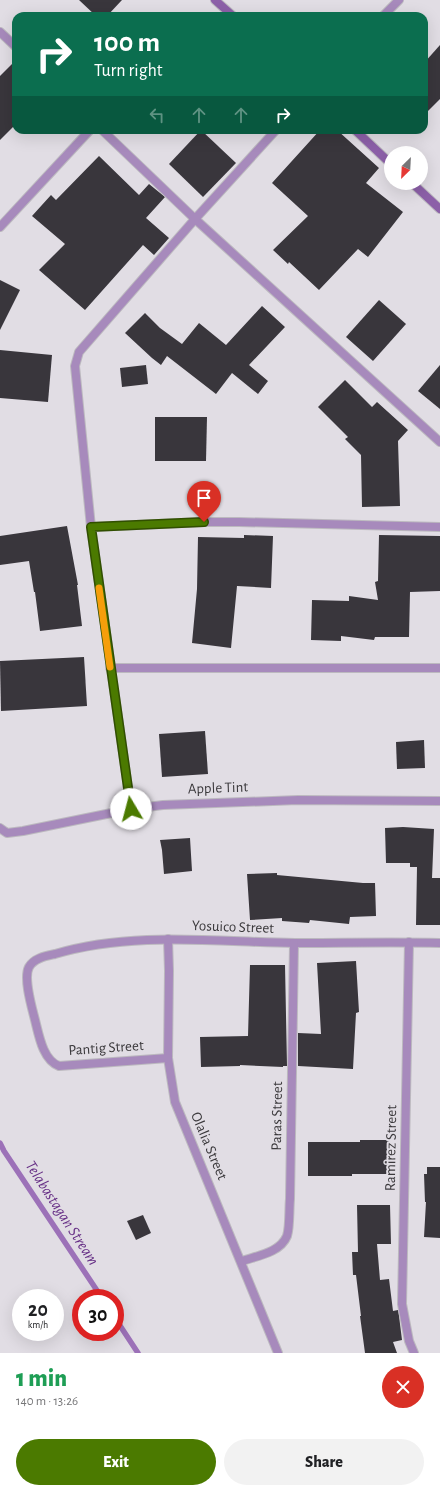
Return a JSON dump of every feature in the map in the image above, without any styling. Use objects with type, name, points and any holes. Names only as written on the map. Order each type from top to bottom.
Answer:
[{"type":"street","points":[[216,0],[229,12]]},
{"type":"street","points":[[387,12],[398,0]]},
{"type":"street","points":[[0,32],[12,43]]},
{"type":"street","points":[[0,227],[86,134]]},
{"type":"street","points":[[106,134],[195,219],[440,442]]},
{"type":"street","points":[[131,809],[91,527],[75,366],[79,352],[195,219],[272,134]]},
{"type":"street","points":[[359,134],[384,157]]},
{"type":"street","points":[[420,190],[440,209]]},
{"type":"street","points":[[91,527],[232,522],[440,527]]},
{"type":"street","points":[[110,668],[440,668]]},
{"type":"street","name":"Apple Tint","points":[[0,828],[7,833],[23,831],[131,809],[190,803],[298,800],[440,801]]},
{"type":"street","name":"Yosuico Street","points":[[29,966],[37,959],[74,948],[101,944],[168,939],[294,943],[440,943]]},
{"type":"street","name":"Olalia Street","points":[[168,939],[168,1058],[175,1102],[242,1261],[278,1353]]},
{"type":"street","name":"Ramirez Street","points":[[409,942],[402,1304],[409,1341],[414,1353]]},
{"type":"street","name":"Paras Street","points":[[242,1261],[269,1252],[282,1244],[287,1236],[290,1191],[294,943]]},
{"type":"street","name":"Pantig Street","points":[[29,966],[26,977],[35,1019],[45,1052],[52,1063],[59,1066],[168,1058]]},
{"type":"building","points":[[79,0],[122,0],[111,12],[92,12]]},
{"type":"building","points":[[440,45],[440,99],[428,111],[428,58]]},
{"type":"building","points":[[12,64],[12,128],[0,140],[0,76]]},
{"type":"building","points":[[197,134],[205,134],[236,163],[203,197],[169,164]]},
{"type":"building","points":[[316,134],[341,134],[379,168],[366,183],[403,212],[368,257],[358,249],[319,290],[289,262],[288,264],[273,250],[308,216],[272,183]]},
{"type":"building","points":[[99,156],[139,195],[149,184],[165,197],[146,218],[169,238],[154,255],[143,245],[85,310],[39,270],[65,244],[32,216],[51,195],[56,200]]},
{"type":"building","points":[[0,280],[20,290],[0,330]]},
{"type":"building","points":[[379,300],[406,324],[373,361],[346,337]]},
{"type":"building","points":[[262,306],[285,327],[249,365],[268,381],[258,394],[232,373],[216,394],[167,356],[161,365],[125,333],[145,313],[160,328],[182,344],[199,323],[226,345]]},
{"type":"building","points":[[0,350],[52,355],[48,402],[0,398]]},
{"type":"building","points":[[146,365],[148,384],[122,387],[120,368]]},
{"type":"building","points":[[440,365],[440,409],[418,391]]},
{"type":"building","points":[[345,380],[372,407],[377,402],[408,430],[398,441],[400,506],[362,507],[361,455],[345,439],[348,437],[318,407]]},
{"type":"building","points":[[155,417],[207,417],[206,461],[155,461]]},
{"type":"building","points":[[67,526],[78,585],[82,626],[40,631],[29,561],[0,565],[0,536]]},
{"type":"building","points":[[244,535],[273,536],[271,588],[237,586],[231,648],[192,643],[197,589],[198,537],[244,538]]},
{"type":"building","points":[[379,535],[440,536],[440,591],[410,592],[409,637],[375,637],[374,640],[341,636],[341,641],[311,640],[312,600],[349,601],[349,596],[378,600],[375,582],[378,581]]},
{"type":"building","points":[[84,657],[87,706],[1,711],[0,661]]},
{"type":"building","points":[[205,731],[208,774],[162,777],[159,734]]},
{"type":"building","points":[[424,740],[425,768],[397,769],[396,742]]},
{"type":"building","points":[[403,827],[434,829],[432,878],[440,878],[440,925],[416,925],[417,867],[410,867],[410,863],[386,863],[385,828]]},
{"type":"building","points":[[190,838],[192,871],[164,874],[160,840]]},
{"type":"building","points":[[277,873],[277,875],[375,883],[376,916],[350,917],[349,924],[310,920],[309,923],[282,921],[282,918],[250,920],[247,874]]},
{"type":"building","points":[[356,961],[359,1012],[356,1013],[353,1069],[298,1066],[298,1033],[321,1034],[317,963]]},
{"type":"building","points":[[250,965],[285,965],[287,1066],[240,1065],[201,1067],[200,1037],[248,1036]]},
{"type":"building","points":[[360,1140],[389,1140],[389,1174],[308,1176],[308,1142],[360,1142]]},
{"type":"building","points":[[427,1167],[440,1167],[440,1238],[424,1237],[426,1202],[424,1174],[427,1174]]},
{"type":"building","points":[[357,1205],[390,1205],[391,1244],[377,1244],[380,1280],[389,1279],[393,1311],[398,1310],[402,1340],[393,1342],[397,1353],[365,1353],[356,1275],[353,1275],[352,1252],[358,1252]]},
{"type":"building","points":[[143,1215],[151,1233],[136,1240],[127,1221]]},
{"type":"waterway","name":"Telabastagan Stream","points":[[0,1143],[96,1289]]},
{"type":"waterway","name":"Telabastagan Stream","points":[[124,1332],[138,1353]]},
{"type":"slow traffic","points":[[99,588],[110,667]]},
{"type":"route","points":[[131,809],[91,527],[204,522]]}]
